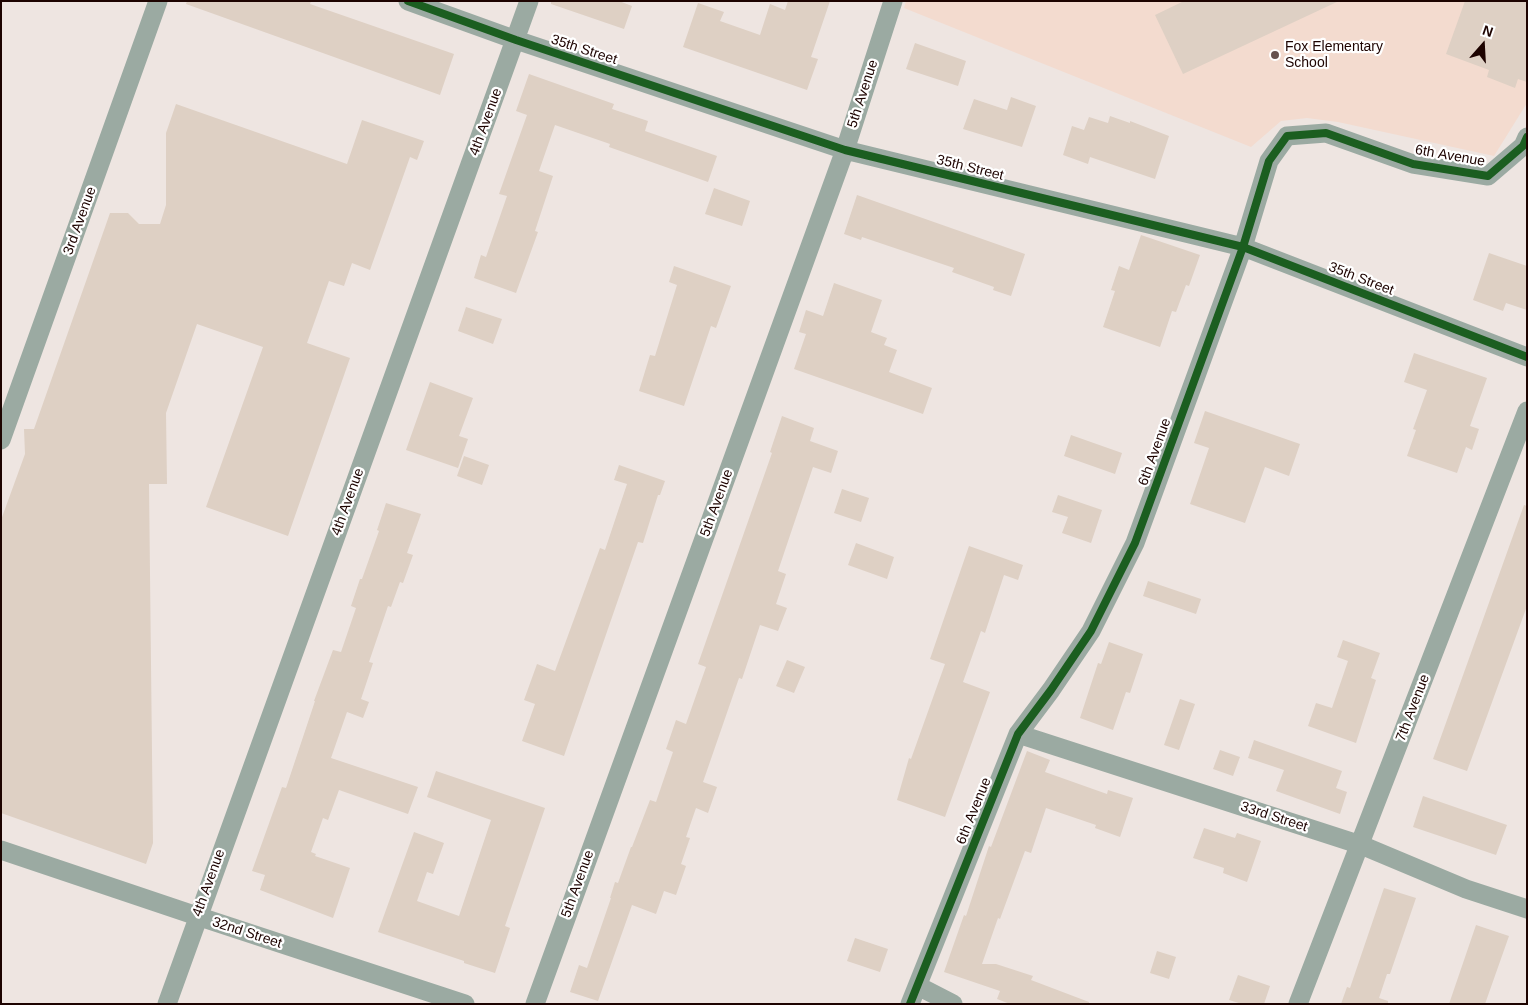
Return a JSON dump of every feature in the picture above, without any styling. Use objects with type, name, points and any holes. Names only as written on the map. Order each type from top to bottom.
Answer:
[{"type":"street","name":"3rd Avenue","points":[[1,440],[158,1]]},
{"type":"street","name":"35th Street","points":[[408,1],[516,40],[845,150],[1243,247],[1527,357]]},
{"type":"street","name":"4th Avenue","points":[[167,1004],[197,916],[529,1]]},
{"type":"street","name":"5th Avenue","points":[[535,1004],[845,150],[893,1]]},
{"type":"street","name":"6th Avenue","points":[[910,1004],[1018,734],[1091,631],[1134,543],[1243,247],[1269,161],[1287,136],[1326,133],[1413,164],[1488,176],[1523,146],[1527,137]]},
{"type":"street","name":"7th Avenue","points":[[1298,1004],[1527,411]]},
{"type":"street","name":"33rd Street","points":[[1018,734],[1361,845],[1466,889],[1524,903]]},
{"type":"street","name":"32nd Street","points":[[1,850],[465,1004]]},
{"type":"street","points":[[918,986],[953,1004]]},
{"type":"shaded area","name":"Fox Elementary School","points":[[906,1],[1527,1],[1527,103],[1494,156],[1338,122],[1307,118],[1281,121],[1251,147],[904,8]]},
{"type":"building","points":[[187,1],[311,1],[310,4],[454,54],[440,95],[186,4]]},
{"type":"building","points":[[551,1],[619,1],[632,6],[624,29],[551,4]]},
{"type":"building","points":[[788,1],[830,1],[811,57],[818,59],[807,90],[683,47],[698,3],[724,12],[720,21],[760,35],[770,4],[785,10]]},
{"type":"building","points":[[1184,1],[1339,1],[1183,74],[1155,15]]},
{"type":"building","points":[[1465,1],[1527,1],[1527,82],[1518,79],[1515,88],[1487,77],[1489,70],[1446,54]]},
{"type":"building","points":[[915,43],[966,61],[958,86],[906,69]]},
{"type":"building","points":[[529,74],[614,104],[612,109],[648,121],[645,131],[717,156],[708,182],[609,147],[610,144],[555,125],[539,171],[553,176],[535,231],[538,232],[516,293],[474,278],[481,255],[486,257],[507,196],[499,194],[527,115],[516,111]]},
{"type":"building","points":[[1011,97],[1036,106],[1022,147],[963,129],[974,99],[1007,110]]},
{"type":"building","points":[[176,104],[347,164],[362,120],[424,141],[417,160],[410,157],[370,270],[352,263],[344,286],[329,281],[307,343],[350,358],[288,536],[206,507],[263,347],[197,324],[166,413],[167,484],[149,484],[153,843],[146,864],[1,813],[1,520],[25,454],[24,429],[34,429],[110,213],[128,213],[139,224],[160,224],[166,205],[166,133]]},
{"type":"building","points":[[1110,116],[1130,123],[1130,121],[1169,136],[1155,179],[1090,157],[1088,164],[1063,155],[1072,126],[1084,130],[1089,117],[1108,123]]},
{"type":"building","points":[[714,188],[750,201],[742,226],[705,214]]},
{"type":"building","points":[[857,195],[1025,254],[1011,296],[993,290],[994,287],[952,272],[954,268],[862,237],[861,240],[844,234]]},
{"type":"building","points":[[1141,235],[1200,255],[1189,286],[1186,285],[1176,312],[1172,311],[1160,347],[1103,327],[1115,291],[1111,290],[1119,266],[1129,270]]},
{"type":"building","points":[[1489,253],[1527,266],[1527,310],[1506,303],[1503,311],[1473,300]]},
{"type":"building","points":[[674,266],[731,286],[716,328],[711,326],[684,406],[639,391],[650,355],[655,356],[677,285],[669,282]]},
{"type":"building","points":[[834,283],[882,300],[871,332],[887,338],[884,345],[897,350],[889,372],[932,388],[923,414],[794,369],[806,334],[799,332],[806,310],[823,316]]},
{"type":"building","points":[[466,307],[502,319],[493,344],[458,331]]},
{"type":"building","points":[[1414,353],[1487,378],[1470,426],[1479,429],[1472,450],[1466,447],[1457,473],[1407,456],[1416,430],[1413,429],[1427,390],[1404,382]]},
{"type":"building","points":[[430,382],[473,398],[459,436],[468,439],[458,468],[406,450]]},
{"type":"building","points":[[1205,411],[1300,444],[1289,476],[1265,467],[1245,523],[1190,504],[1209,448],[1194,443]]},
{"type":"building","points":[[782,416],[814,428],[810,441],[838,451],[831,473],[813,467],[778,571],[786,574],[776,604],[787,608],[778,631],[760,625],[742,679],[739,678],[703,782],[717,787],[708,813],[696,808],[686,837],[690,838],[681,864],[686,866],[676,895],[664,891],[656,914],[632,905],[598,1001],[570,992],[579,965],[587,968],[615,882],[618,883],[650,800],[656,802],[673,752],[666,749],[676,720],[686,724],[706,667],[698,664],[772,453],[770,452]]},
{"type":"building","points":[[1071,435],[1122,453],[1115,474],[1064,456]]},
{"type":"building","points":[[464,456],[489,465],[482,485],[457,476]]},
{"type":"building","points":[[619,465],[665,481],[660,495],[658,495],[643,543],[638,542],[564,756],[522,741],[535,704],[524,700],[537,664],[555,671],[600,548],[605,550],[627,484],[614,480]]},
{"type":"building","points":[[842,489],[869,498],[861,522],[834,513]]},
{"type":"building","points":[[1058,495],[1102,510],[1091,543],[1062,533],[1068,517],[1052,512]]},
{"type":"building","points":[[386,503],[421,514],[407,553],[413,555],[403,583],[400,582],[391,607],[388,606],[369,662],[373,663],[361,699],[369,702],[363,718],[347,712],[331,758],[418,787],[408,814],[339,790],[328,820],[323,818],[311,852],[316,854],[315,856],[350,868],[333,918],[260,890],[265,875],[252,871],[282,787],[286,788],[314,701],[333,650],[341,652],[356,608],[351,606],[379,531],[377,530]]},
{"type":"building","points":[[1524,505],[1527,506],[1527,606],[1467,771],[1433,759]]},
{"type":"building","points":[[856,543],[894,557],[887,579],[848,565]]},
{"type":"building","points":[[969,546],[1023,565],[1018,580],[1004,575],[985,633],[981,631],[963,682],[990,692],[945,817],[897,800],[909,758],[911,759],[945,664],[930,659]]},
{"type":"building","points":[[1148,581],[1201,599],[1196,614],[1143,596]]},
{"type":"building","points":[[1343,640],[1380,653],[1371,678],[1376,680],[1356,743],[1308,726],[1316,703],[1332,708],[1348,661],[1337,657]]},
{"type":"building","points":[[1109,642],[1143,654],[1130,693],[1126,692],[1113,730],[1080,718],[1098,663],[1101,664]]},
{"type":"building","points":[[787,660],[805,667],[794,693],[776,686]]},
{"type":"building","points":[[1180,699],[1195,704],[1179,750],[1164,745]]},
{"type":"building","points":[[1254,740],[1342,771],[1336,788],[1347,792],[1340,814],[1276,791],[1284,770],[1248,758]]},
{"type":"building","points":[[1220,750],[1240,757],[1233,776],[1213,769]]},
{"type":"building","points":[[1027,751],[1050,760],[1045,772],[1107,794],[1108,790],[1133,798],[1120,837],[1095,828],[1096,825],[1046,808],[1031,853],[1025,851],[982,964],[996,964],[1033,976],[1031,980],[1089,1002],[1089,1004],[1010,1004],[997,999],[1000,991],[944,972],[964,915],[966,916],[989,846],[991,847]]},
{"type":"building","points":[[436,771],[545,808],[505,926],[510,928],[495,973],[378,932],[414,832],[444,843],[433,874],[427,872],[417,901],[459,916],[491,820],[427,797]]},
{"type":"building","points":[[1423,796],[1507,825],[1496,855],[1413,827]]},
{"type":"building","points":[[1204,828],[1235,838],[1237,833],[1261,841],[1247,882],[1223,873],[1224,868],[1193,858]]},
{"type":"building","points":[[1384,888],[1416,898],[1390,974],[1387,974],[1379,998],[1388,1001],[1388,1004],[1341,1004],[1347,987],[1350,988]]},
{"type":"building","points":[[1476,925],[1509,936],[1485,1004],[1449,1004]]},
{"type":"building","points":[[855,938],[888,949],[880,972],[847,961]]},
{"type":"building","points":[[1157,951],[1176,957],[1169,979],[1150,973]]},
{"type":"building","points":[[1238,975],[1270,986],[1264,1004],[1242,1004],[1229,1000]]},
{"type":"cycle path","points":[[408,1],[516,40],[845,150],[1243,247],[1527,357]]},
{"type":"cycle path","points":[[910,1004],[1018,734],[1091,631],[1135,543],[1243,247],[1269,161],[1287,136],[1326,133],[1413,164],[1488,176],[1523,146],[1527,137]]},
{"type":"place","name":"Fox Elementary School","points":[[1275,55]]}]
